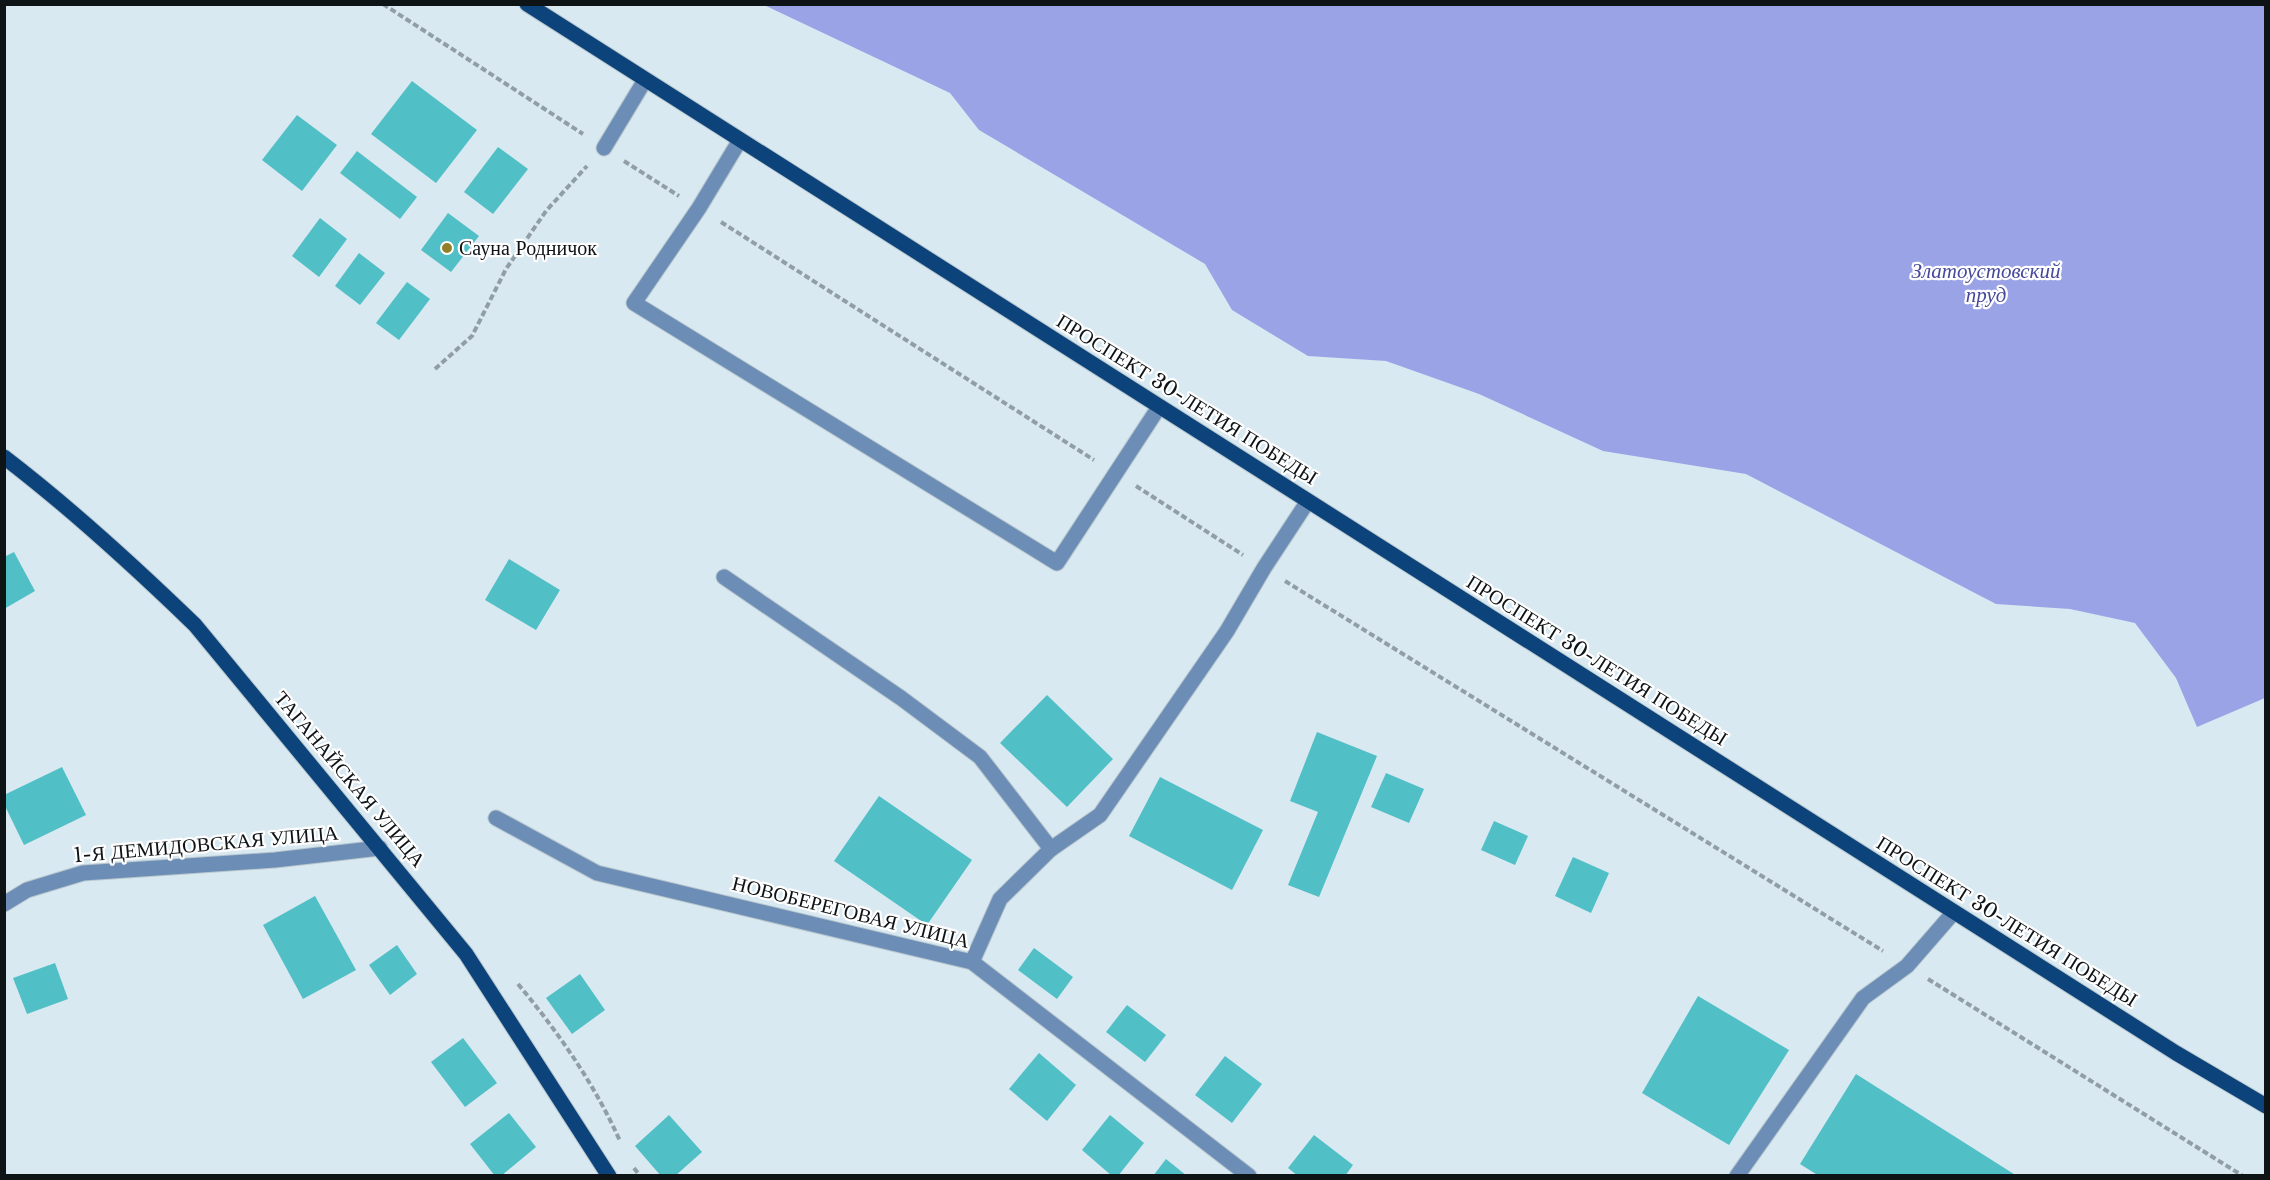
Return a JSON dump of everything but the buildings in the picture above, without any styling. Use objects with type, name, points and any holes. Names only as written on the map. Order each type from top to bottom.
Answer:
[{"type":"main road","name":"ПРОСПЕКТ 30-ЛЕТИЯ ПОБЕДЫ","points":[[527,4],[2165,1047],[2265,1106]]},
{"type":"main road","name":"ТАГАНАЙСКАЯ УЛИЦА","points":[[4,457],[57,498],[149,580],[195,625],[466,954],[609,1176]]},
{"type":"street","points":[[604,148],[645,80]]},
{"type":"street","points":[[740,140],[699,208],[634,303],[1057,562],[1159,407]]},
{"type":"street","points":[[972,962],[1000,899],[1051,849],[1100,815],[1227,631],[1264,568],[1308,501]]},
{"type":"street","points":[[724,577],[901,698],[980,757],[1051,849]]},
{"type":"street","name":"НОВОБЕРЕГОВАЯ УЛИЦА","points":[[496,818],[597,873],[972,962],[1249,1176]]},
{"type":"street","name":"1-Я ДЕМИДОВСКАЯ УЛИЦА","points":[[4,904],[27,890],[83,873],[275,860],[380,848]]},
{"type":"street","points":[[1737,1176],[1863,998],[1907,966],[1954,912]]},
{"type":"path","points":[[383,4],[604,148],[1264,568],[2243,1176]]},
{"type":"path","points":[[435,369],[472,336],[506,269],[546,211],[604,148]]},
{"type":"water","name":"Златоустовский пруд","points":[[764,5],[2265,5],[2265,698],[2197,727],[2176,678],[2135,623],[2070,609],[1996,604],[1746,474],[1603,451],[1479,394],[1386,361],[1308,356],[1232,310],[1205,264],[979,130],[950,93]]},
{"type":"place","name":"Сауна Родничок","points":[[447,248]]}]
